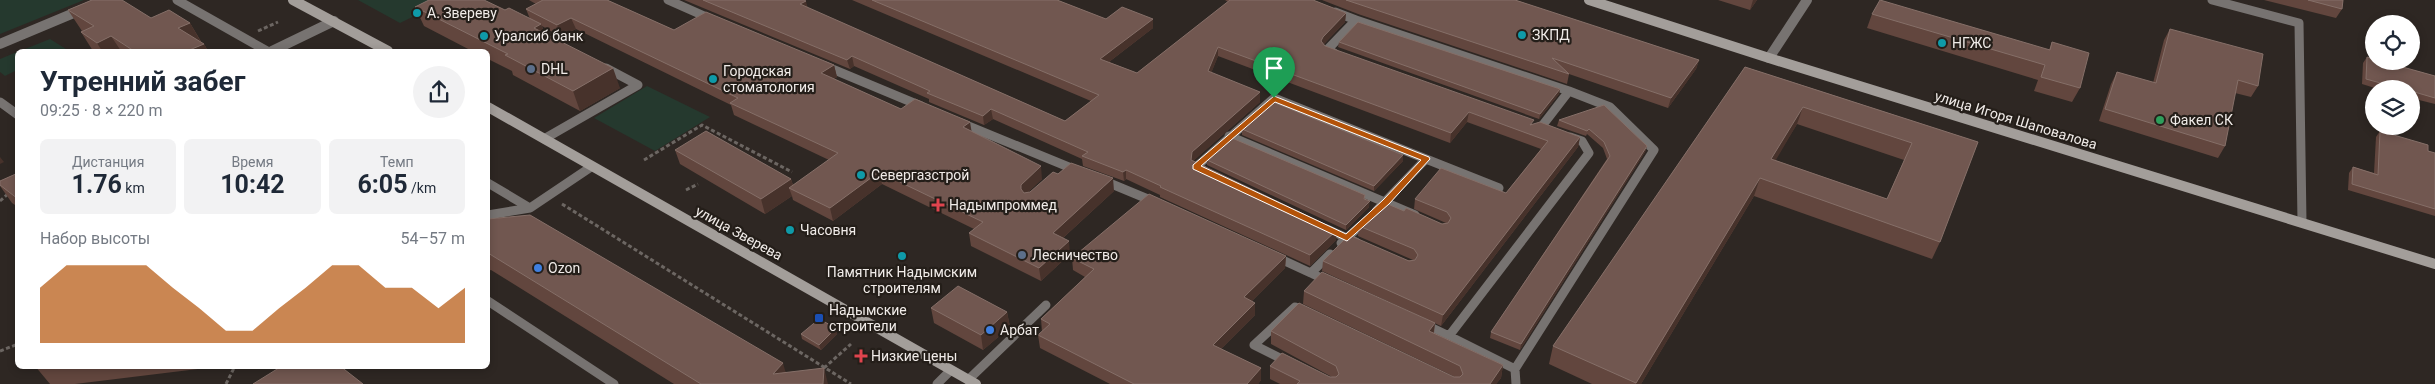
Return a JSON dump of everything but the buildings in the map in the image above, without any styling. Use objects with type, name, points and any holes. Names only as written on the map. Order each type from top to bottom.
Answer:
[{"type":"street","points":[[0,44],[105,0]]},
{"type":"street","points":[[295,0],[384,49]]},
{"type":"street","name":"улица Игоря Шаповалова","points":[[1589,0],[1769,58],[2435,264]]},
{"type":"street","points":[[1769,58],[1808,0]]},
{"type":"street","points":[[276,49],[334,21]]},
{"type":"street","name":"улица Зверева","points":[[490,108],[972,382]]},
{"type":"lane","points":[[177,0],[263,49]]},
{"type":"lane","points":[[668,0],[718,22]]},
{"type":"lane","points":[[2212,0],[2299,23],[2302,222]]},
{"type":"lane","points":[[1325,8],[1569,90],[1610,107],[1654,150],[1515,369],[1516,384]]},
{"type":"lane","points":[[1346,57],[1327,50],[1356,20]]},
{"type":"lane","points":[[544,139],[638,85],[594,61]]},
{"type":"lane","points":[[818,64],[928,109]]},
{"type":"lane","points":[[1550,129],[1569,90]]},
{"type":"lane","points":[[1214,175],[1196,167],[1274,98],[1499,188]]},
{"type":"lane","points":[[0,102],[15,113]]},
{"type":"lane","points":[[956,120],[1062,169],[1083,173]]},
{"type":"lane","points":[[1448,336],[1589,154],[1582,141],[1533,123]]},
{"type":"lane","points":[[1229,136],[1386,202],[1426,221]]},
{"type":"lane","points":[[1311,273],[1386,202],[1426,159]]},
{"type":"lane","points":[[490,214],[530,208],[591,166]]},
{"type":"lane","points":[[1092,176],[1165,207]]},
{"type":"lane","points":[[490,184],[530,208]]},
{"type":"lane","points":[[1320,226],[1365,246]]},
{"type":"lane","points":[[1265,252],[1336,285]]},
{"type":"lane","points":[[490,302],[614,384]]},
{"type":"lane","points":[[972,382],[1046,305]]},
{"type":"lane","points":[[1297,366],[1254,345],[1295,307],[1313,315]]},
{"type":"lane","points":[[1414,320],[1515,369]]},
{"type":"lane","points":[[937,384],[951,370]]},
{"type":"path","points":[[644,160],[702,125],[792,172]]},
{"type":"path","points":[[686,190],[698,184]]},
{"type":"path","points":[[0,201],[12,190]]},
{"type":"path","points":[[569,198],[562,204],[851,384]]},
{"type":"path","points":[[824,368],[851,344]]},
{"type":"path","points":[[0,351],[15,345]]},
{"type":"path","points":[[226,384],[234,369]]},
{"type":"green space","points":[[0,0],[84,0],[0,34]]},
{"type":"green space","points":[[358,0],[447,0],[400,23]]},
{"type":"green space","points":[[50,39],[66,49],[25,49]]},
{"type":"green space","points":[[15,53],[15,71],[5,76],[0,72],[0,59]]},
{"type":"green space","points":[[647,86],[710,117],[655,151],[594,118]]},
{"type":"place","name":"А. Звереву","points":[[417,13]]},
{"type":"place","name":"ЗКПД","points":[[1522,35]]},
{"type":"place","name":"Уралсиб банк","points":[[484,36]]},
{"type":"place","name":"НГЖС","points":[[1942,43]]},
{"type":"place","name":"DHL","points":[[531,69]]},
{"type":"place","name":"Городская стоматология","points":[[713,79]]},
{"type":"place","name":"Факел СК","points":[[2160,120]]},
{"type":"place","name":"Севергазстрой","points":[[861,175]]},
{"type":"place","name":"Надымпроммед","points":[[938,205]]},
{"type":"place","name":"Часовня","points":[[790,230]]},
{"type":"place","name":"Лесничество","points":[[1022,255]]},
{"type":"place","name":"Памятник Надымским строителям","points":[[902,256]]},
{"type":"place","name":"Ozon","points":[[538,268]]},
{"type":"place","name":"Надымские строители","points":[[819,318]]},
{"type":"place","name":"Арбат","points":[[990,330]]},
{"type":"place","name":"Низкие цены","points":[[861,356]]},
{"type":"route","points":[[1274,98],[1426,159],[1386,202],[1347,238],[1196,167],[1274,98]]}]
